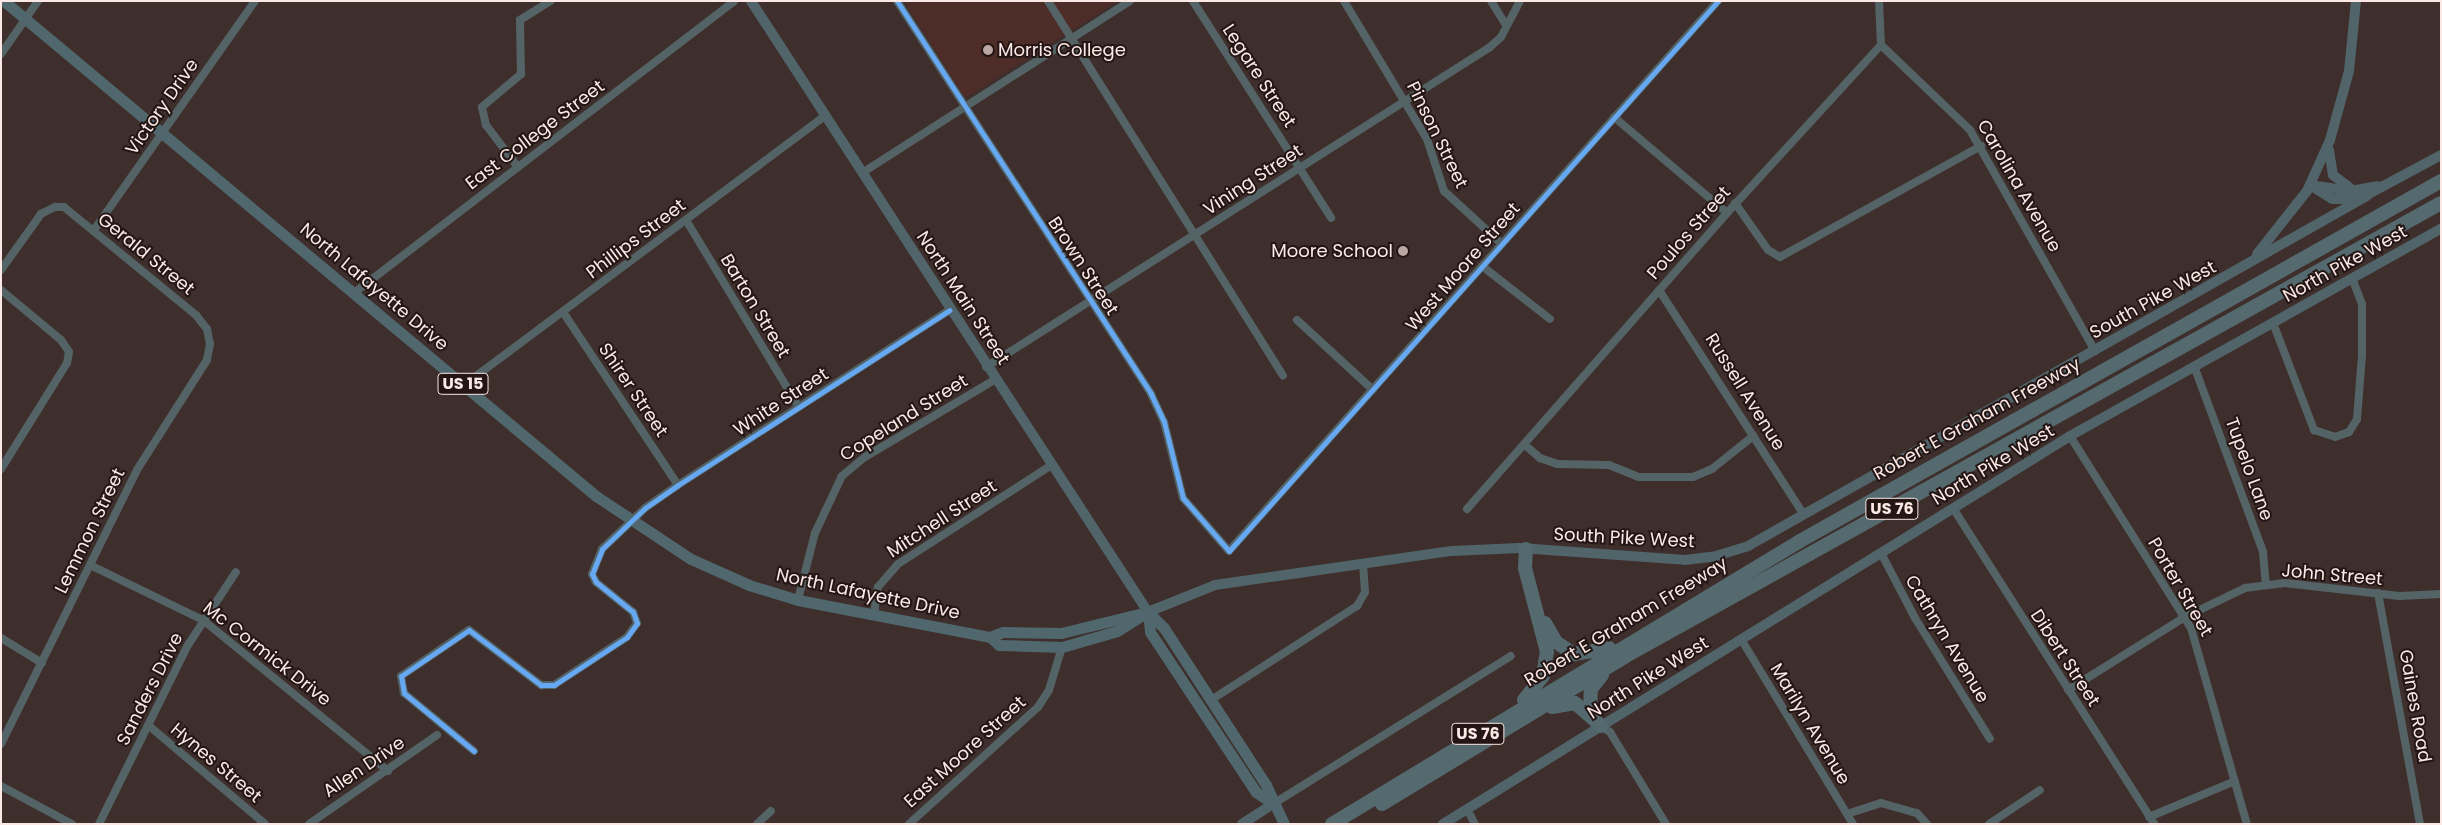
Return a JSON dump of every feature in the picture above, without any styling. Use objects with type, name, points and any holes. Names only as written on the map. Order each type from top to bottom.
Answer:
[{"type":"highway","name":"Robert E Graham Freeway","points":[[1332,824],[1512,719],[1922,471],[2441,181]]},
{"type":"highway","name":"Robert E Graham Freeway","points":[[1625,650],[2441,202]]},
{"type":"highway","points":[[1512,719],[1534,689],[1546,664],[1547,652],[1530,593],[1526,549]]},
{"type":"highway","points":[[1530,593],[1556,642],[1574,654],[1625,650]]},
{"type":"highway","points":[[1590,712],[1594,683],[1625,650]]},
{"type":"highway","points":[[1512,719],[1569,702],[1590,712],[1601,726]]},
{"type":"highway","name":"Robert E Graham Freeway","points":[[1349,824],[1512,719]]},
{"type":"main road","name":"North Lafayette Drive","points":[[4,1],[464,385],[631,521],[715,571],[798,600],[990,637]]},
{"type":"main road","name":"North Main Street","points":[[751,1],[986,368],[1148,612]]},
{"type":"main road","points":[[2242,267],[2275,236],[2310,185],[2330,140],[2349,71],[2356,1]]},
{"type":"main road","points":[[2330,140],[2328,160],[2333,175],[2356,190]]},
{"type":"main road","points":[[2242,267],[2441,155]]},
{"type":"main road","points":[[2310,185],[2356,190],[2386,185]]},
{"type":"main road","points":[[2310,185],[2332,199],[2367,196]]},
{"type":"main road","name":"North Pike West","points":[[1443,824],[2070,436],[2441,229]]},
{"type":"main road","name":"South Pike West","points":[[1148,612],[1215,585],[1452,551],[1526,549],[1685,560],[1716,556],[1748,546],[1802,512],[2095,351],[2242,267]]},
{"type":"main road","points":[[1148,612],[1117,631],[1062,648],[999,645],[990,637],[1003,632],[1061,633],[1148,612]]},
{"type":"main road","points":[[1148,612],[1164,628],[1266,785],[1272,804],[1284,824]]},
{"type":"main road","points":[[1148,612],[1150,632],[1256,792],[1272,804]]},
{"type":"main road","points":[[1242,824],[1272,804]]},
{"type":"street","points":[[1,54],[38,1]]},
{"type":"street","name":"Victory Drive","points":[[94,230],[255,1]]},
{"type":"street","points":[[518,167],[486,124],[482,107],[521,74],[520,20],[550,1]]},
{"type":"street","name":"East College Street","points":[[354,293],[734,1]]},
{"type":"street","name":"Brown Street","points":[[897,1],[1160,410],[1188,506],[1229,551]]},
{"type":"street","points":[[1048,1],[1194,237],[1283,375]]},
{"type":"street","points":[[862,173],[1130,1]]},
{"type":"street","name":"Legare Street","points":[[1193,1],[1331,218]]},
{"type":"street","name":"Pinson Street","points":[[1344,1],[1405,100],[1426,139],[1444,191],[1501,243]]},
{"type":"street","points":[[1491,1],[1506,25]]},
{"type":"street","name":"Vining Street","points":[[986,368],[1490,47],[1520,1]]},
{"type":"street","name":"West Moore Street","points":[[1229,551],[1718,1]]},
{"type":"street","points":[[1879,1],[1881,45]]},
{"type":"street","name":"Carolina Avenue","points":[[1881,45],[1960,117],[1981,146],[2095,351]]},
{"type":"street","name":"Poulos Street","points":[[1467,509],[1735,203],[1881,45]]},
{"type":"street","name":"Phillips Street","points":[[464,385],[825,116]]},
{"type":"street","points":[[1614,117],[1727,213]]},
{"type":"street","points":[[1735,203],[1768,250],[1780,256],[1981,146]]},
{"type":"street","name":"Gerald Street","points":[[1,270],[41,214],[55,207],[69,210],[196,315],[209,336]]},
{"type":"street","name":"Barton Street","points":[[686,220],[799,407]]},
{"type":"street","points":[[1482,266],[1550,319]]},
{"type":"street","points":[[2273,322],[2314,430],[2335,437],[2349,432],[2357,419],[2362,356],[2362,304],[2352,278]]},
{"type":"street","points":[[1,290],[61,340],[69,352],[67,363],[1,469]]},
{"type":"street","name":"Russell Avenue","points":[[1659,290],[1802,512]]},
{"type":"street","name":"White Street","points":[[474,751],[404,693],[401,676],[469,630],[541,685],[554,685],[627,637],[637,623],[633,612],[596,582],[592,574],[602,549],[631,521],[678,485],[950,310]]},
{"type":"street","name":"Shirer Street","points":[[563,312],[678,485]]},
{"type":"street","points":[[1297,320],[1373,390]]},
{"type":"street","name":"Lemmon Street","points":[[1,744],[143,458],[207,360],[209,336]]},
{"type":"street","name":"Tupelo Lane","points":[[2194,366],[2263,552],[2266,585]]},
{"type":"street","name":"Copeland Street","points":[[798,600],[815,533],[842,476],[865,457],[994,380]]},
{"type":"street","points":[[1525,445],[1540,458],[1557,464],[1609,465],[1639,477],[1693,477],[1712,468],[1753,436]]},
{"type":"street","name":"Porter Street","points":[[2070,436],[2185,617],[2198,646],[2247,824]]},
{"type":"street","name":"Mitchell Street","points":[[874,614],[878,587],[898,564],[1050,466]]},
{"type":"street","name":"Dibert Street","points":[[1953,508],[2152,820]]},
{"type":"street","name":"Cathryn Avenue","points":[[1881,553],[1915,618],[1990,739]]},
{"type":"street","points":[[1211,700],[1357,606],[1364,592],[1363,564]]},
{"type":"street","name":"Mc Cormick Drive","points":[[90,565],[203,620],[388,771]]},
{"type":"street","name":"Sanders Drive","points":[[98,824],[203,620],[236,572]]},
{"type":"street","name":"John Street","points":[[2068,690],[2185,617],[2245,588],[2266,585],[2304,584],[2378,593],[2441,594]]},
{"type":"street","name":"Gaines Road","points":[[2378,593],[2420,824]]},
{"type":"street","points":[[1,638],[42,663]]},
{"type":"street","name":"Marilyn Avenue","points":[[1742,640],[1853,824]]},
{"type":"street","name":"East Moore Street","points":[[909,824],[1038,707],[1049,690],[1062,648]]},
{"type":"street","points":[[1272,804],[1511,656]]},
{"type":"street","name":"Hynes Street","points":[[148,725],[265,824]]},
{"type":"street","points":[[1601,726],[1610,732],[1666,824]]},
{"type":"street","name":"Allen Drive","points":[[309,824],[388,771],[437,735]]},
{"type":"street","points":[[2152,820],[2236,781]]},
{"type":"street","points":[[1,786],[72,824]]},
{"type":"street","points":[[1989,824],[2040,790]]},
{"type":"street","points":[[1847,814],[1881,803],[1917,813],[1928,824]]},
{"type":"street","points":[[1466,810],[1475,824]]},
{"type":"street","points":[[757,824],[772,811]]},
{"type":"shaded area","name":"Morris College","points":[[904,1],[1118,1],[965,98]]},
{"type":"cycle path","points":[[897,1],[1151,394],[1164,422],[1183,498],[1229,551],[1718,1]]},
{"type":"cycle path","points":[[474,751],[404,693],[401,676],[469,630],[541,685],[554,685],[627,637],[637,623],[633,612],[596,582],[592,574],[602,549],[645,508],[678,485],[950,310]]},
{"type":"place","name":"Morris College","points":[[988,50]]},
{"type":"place","name":"Moore School","points":[[1403,251]]}]
